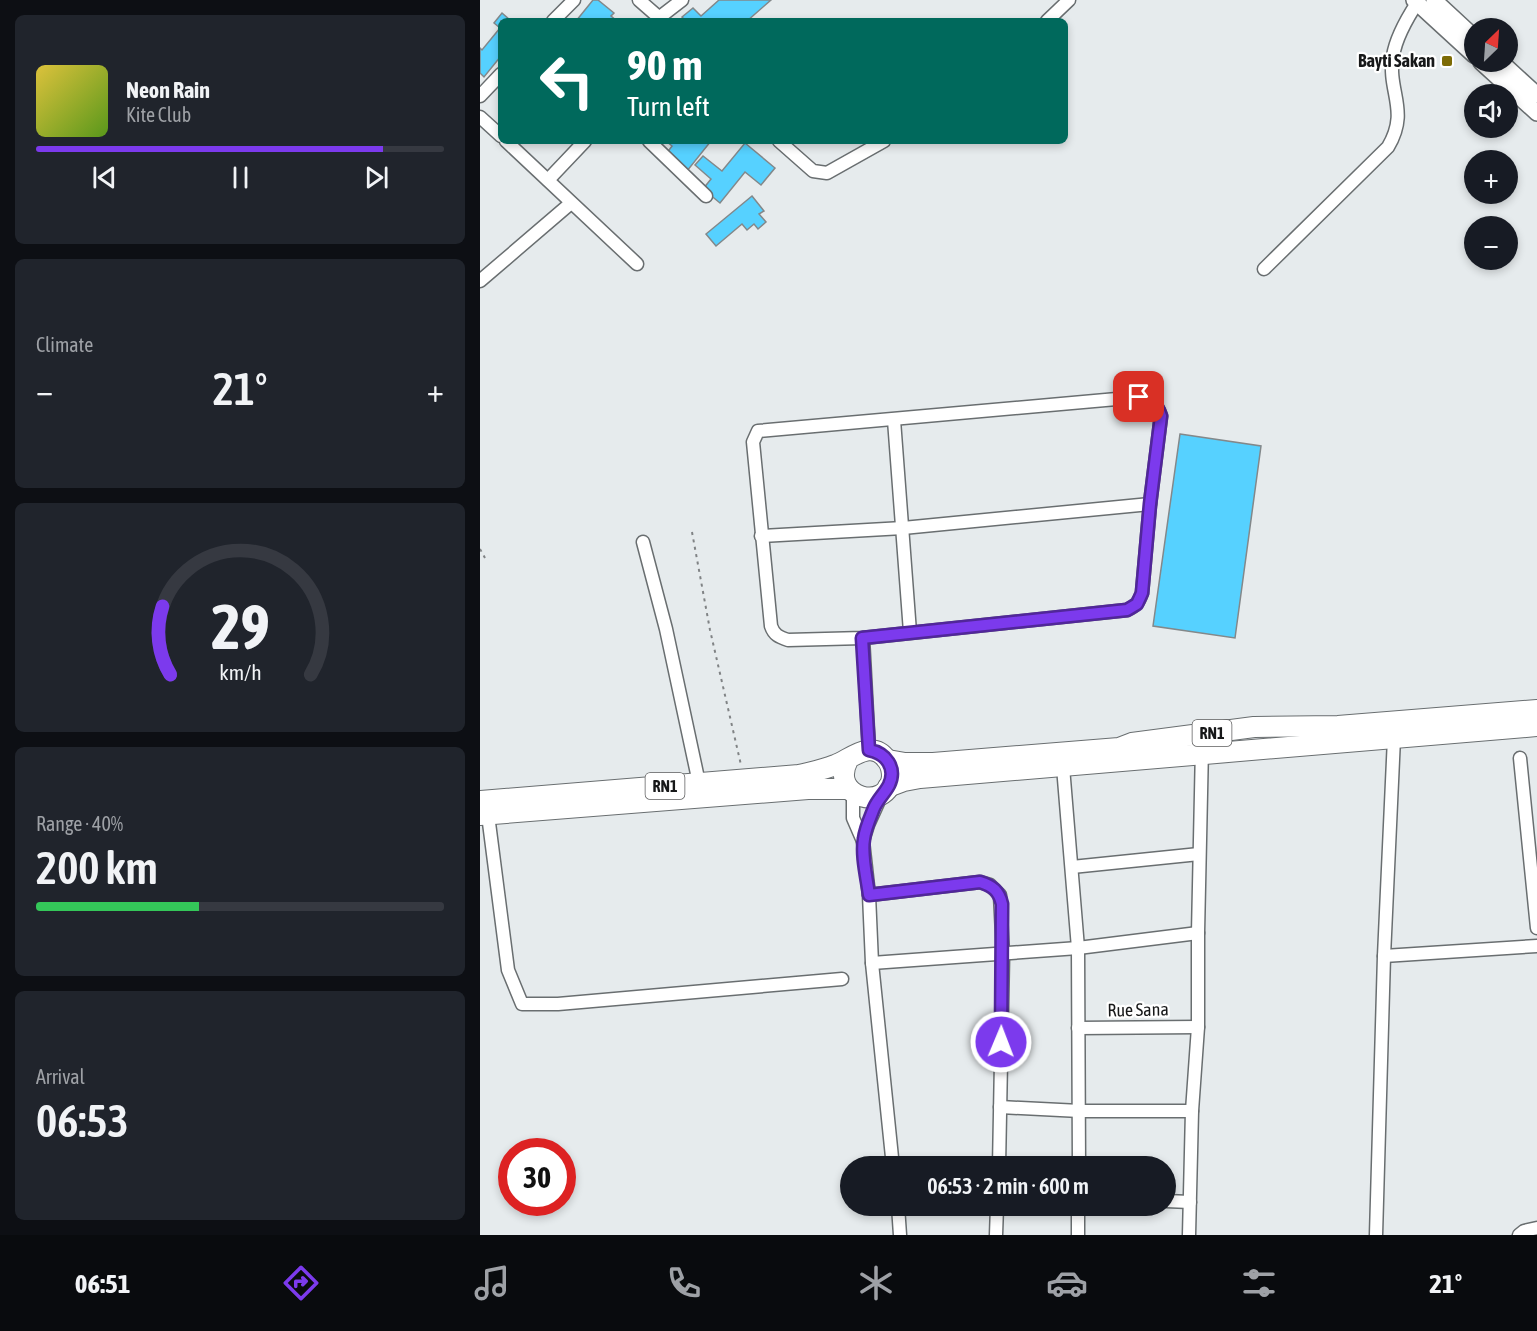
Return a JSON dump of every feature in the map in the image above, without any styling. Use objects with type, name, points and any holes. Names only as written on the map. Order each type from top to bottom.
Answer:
[{"type":"main road","name":"RN1","points":[[483,811],[699,783],[799,775],[848,760],[858,752],[869,750],[880,753],[888,760],[933,763],[1119,748],[1132,743],[1268,726],[1338,726],[1537,710]]},
{"type":"main road","name":"RN1","points":[[483,811],[808,789],[851,791],[867,798],[912,779],[1537,726]]},
{"type":"main road","points":[[848,760],[844,775],[851,791]]},
{"type":"main road","points":[[885,790],[892,777],[888,760]]},
{"type":"street","points":[[557,18],[574,0]]},
{"type":"street","points":[[639,0],[660,18]]},
{"type":"street","points":[[662,18],[682,0]]},
{"type":"street","points":[[1050,18],[1069,0]]},
{"type":"street","points":[[1434,0],[1464,28]]},
{"type":"street","points":[[1264,268],[1388,147],[1394,137],[1399,119],[1393,56],[1417,1],[1464,46]]},
{"type":"street","points":[[1492,72],[1537,113]]},
{"type":"street","points":[[1512,72],[1537,95]]},
{"type":"street","points":[[480,96],[498,77]]},
{"type":"street","points":[[480,117],[498,133]]},
{"type":"street","points":[[509,144],[637,264]]},
{"type":"street","points":[[548,180],[582,144]]},
{"type":"street","points":[[652,144],[706,196]]},
{"type":"street","points":[[782,144],[813,171],[827,173],[879,144]]},
{"type":"street","points":[[481,279],[571,203]]},
{"type":"street","points":[[1124,398],[1146,398],[1158,407],[1161,416],[1142,593],[1137,604],[1127,610],[862,638],[788,640],[776,635],[771,626],[753,441],[758,432],[894,420],[1124,398]]},
{"type":"street","points":[[894,420],[910,632]]},
{"type":"street","points":[[761,536],[903,528],[1150,504]]},
{"type":"street","points":[[643,543],[668,639],[699,783]]},
{"type":"street","points":[[862,638],[869,750]]},
{"type":"street","points":[[1189,1235],[1192,1111],[1198,1027],[1202,734]]},
{"type":"street","points":[[1377,1235],[1384,956],[1394,738]]},
{"type":"street","points":[[1520,758],[1537,928]]},
{"type":"street","points":[[1063,766],[1077,948],[1079,1156]]},
{"type":"street","points":[[1523,787],[1537,786]]},
{"type":"street","points":[[863,841],[874,809],[885,790]]},
{"type":"street","points":[[851,791],[853,818],[863,841],[869,895],[872,963],[893,1156]]},
{"type":"street","points":[[483,811],[508,970],[522,1004],[558,1004],[842,979]]},
{"type":"street","points":[[1072,867],[1199,854]]},
{"type":"street","points":[[869,895],[980,882],[990,885],[1000,895],[1002,955],[999,1156]]},
{"type":"street","points":[[872,963],[1002,955],[1198,933]]},
{"type":"street","points":[[1384,956],[1537,946]]},
{"type":"street","name":"Rue Sana","points":[[1078,1028],[1198,1027]]},
{"type":"street","points":[[1000,1107],[1080,1111],[1192,1111]]},
{"type":"street","points":[[1176,1201],[1190,1202]]},
{"type":"street","points":[[899,1216],[900,1235]]},
{"type":"street","points":[[996,1235],[997,1216]]},
{"type":"street","points":[[1078,1216],[1078,1235]]},
{"type":"street","points":[[1519,1235],[1524,1231],[1537,1228]]},
{"type":"path","points":[[692,532],[710,630],[745,780]]},
{"type":"path","points":[[480,549],[485,558]]},
{"type":"building","points":[[593,0],[598,0],[614,13],[611,16],[613,18],[578,18]]},
{"type":"building","points":[[719,0],[771,0],[750,18],[682,17],[693,8],[701,16]]},
{"type":"building","points":[[502,13],[508,18],[498,18]]},
{"type":"building","points":[[498,30],[498,60],[484,77],[480,73],[480,48],[482,50]]},
{"type":"building","points":[[670,144],[709,144],[687,171],[666,154],[672,146]]},
{"type":"building","points":[[744,144],[775,168],[761,185],[745,172],[720,203],[703,189],[711,179],[695,165],[703,156],[722,171]]},
{"type":"building","points":[[752,196],[764,211],[759,214],[766,222],[758,229],[754,224],[747,230],[742,224],[716,246],[706,234]]},
{"type":"building","points":[[1180,434],[1261,446],[1235,638],[1153,626]]},
{"type":"place","name":"Bayti Sakan","points":[[1447,61]]},
{"type":"route","points":[[1001,1042],[1002,904],[1000,895],[995,889],[980,882],[869,895],[863,841],[874,809],[891,782],[892,771],[884,756],[869,750],[862,638],[1127,610],[1137,604],[1142,593],[1161,416],[1158,407],[1146,398],[1139,397]]}]
